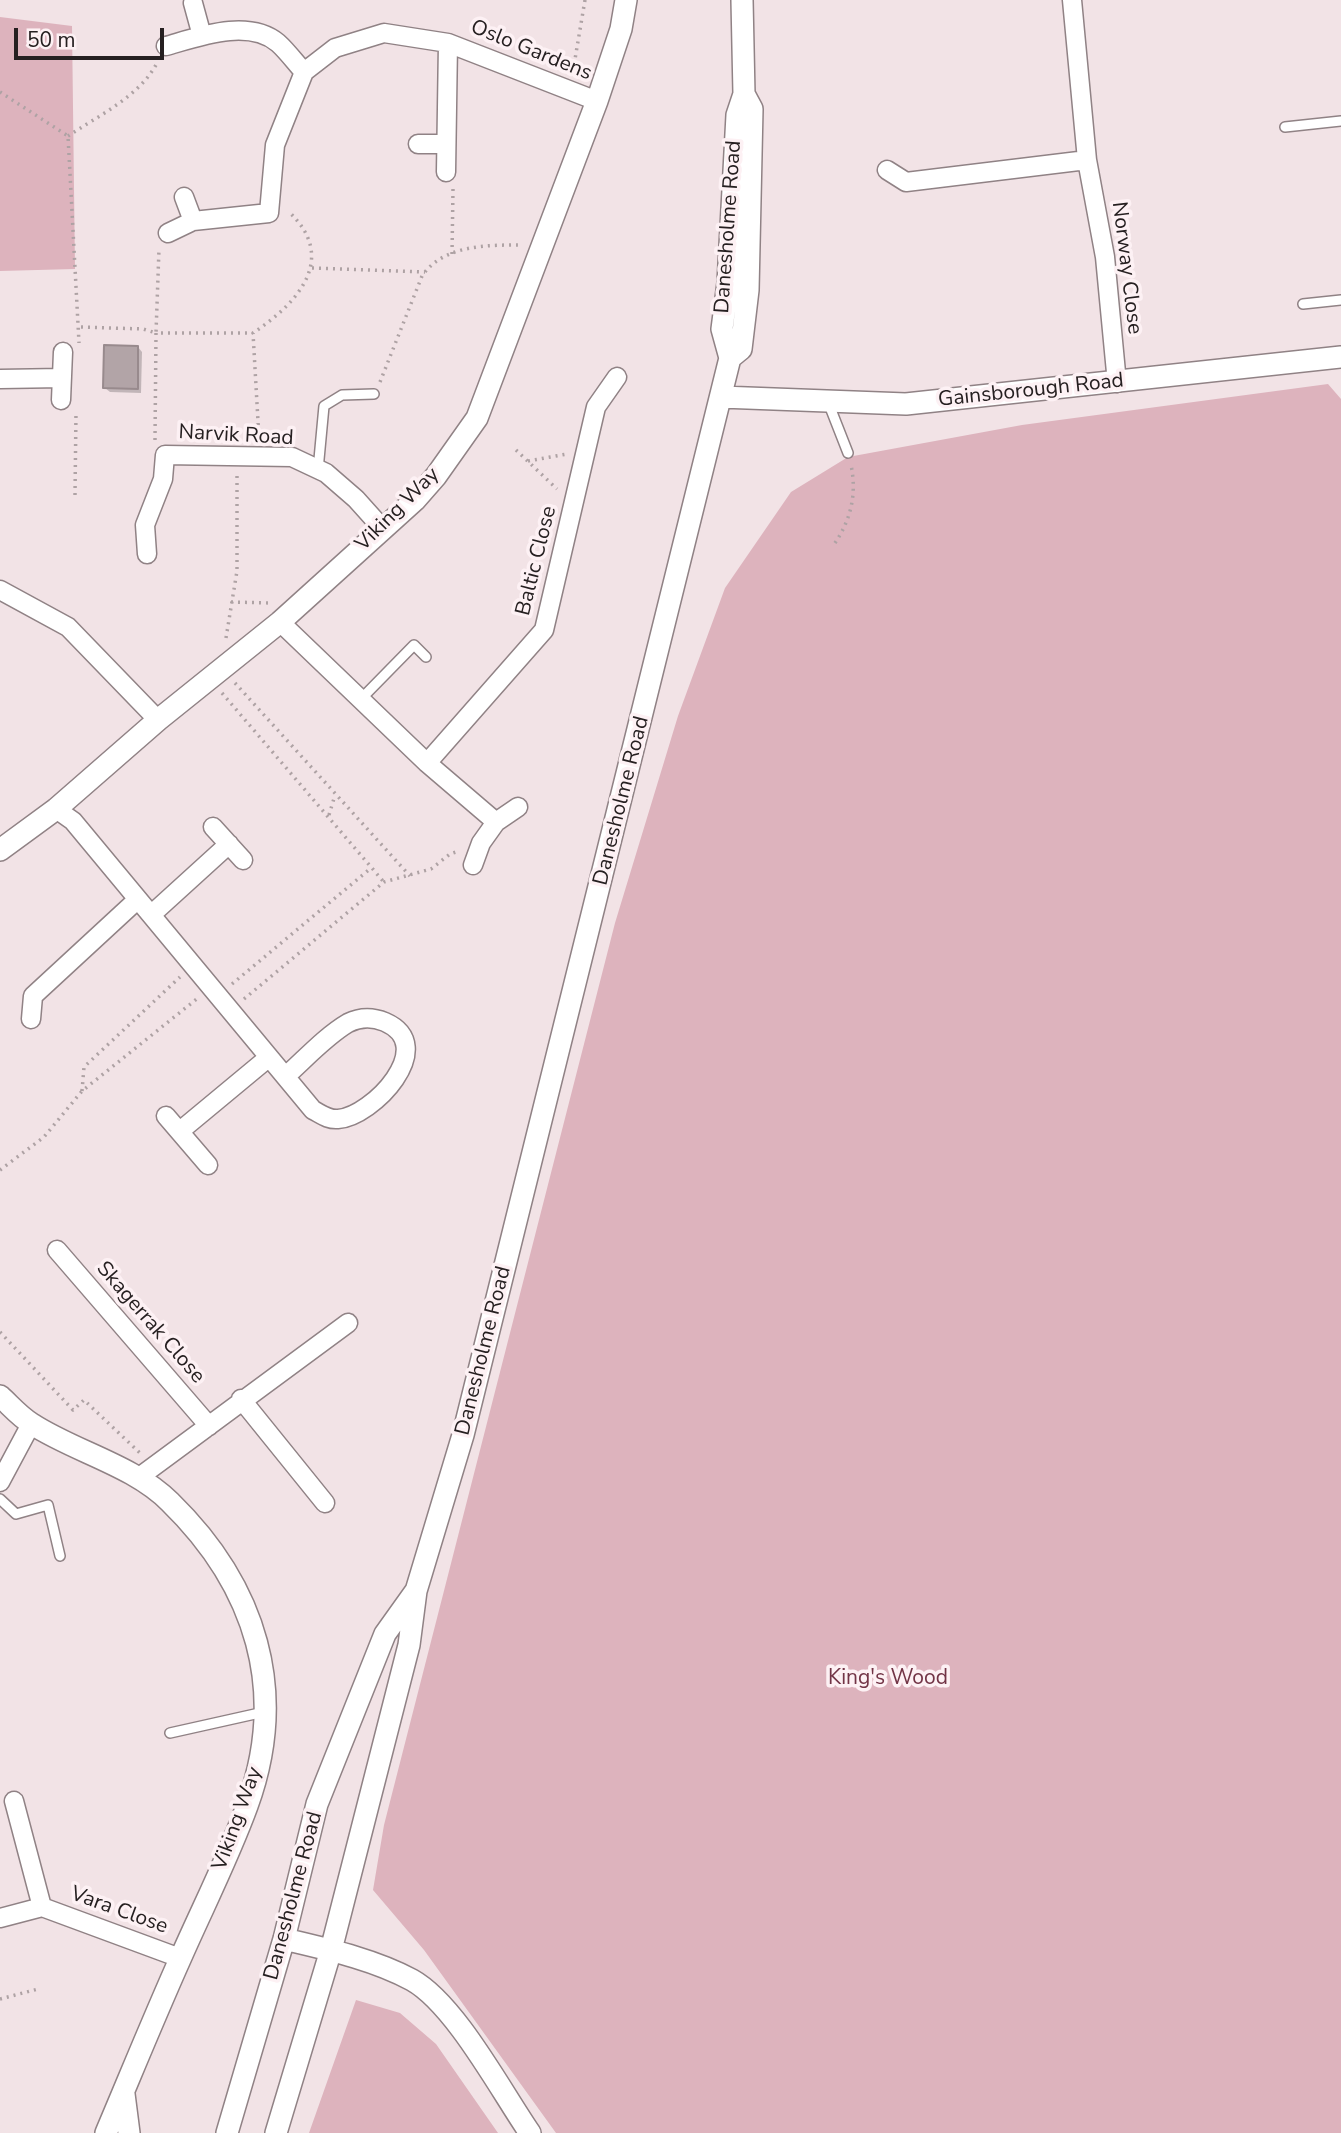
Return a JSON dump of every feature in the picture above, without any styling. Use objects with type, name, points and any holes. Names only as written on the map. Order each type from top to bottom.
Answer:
[{"type":"street","name":"Viking Way","points":[[0,850],[55,809],[158,720],[279,622],[436,476],[477,418],[597,102],[621,29],[626,0]]},
{"type":"street","name":"Danesholme Road","points":[[276,2133],[331,1950],[409,1644],[416,1591],[463,1435],[730,358],[722,329],[728,283],[737,115],[744,94],[742,0]]},
{"type":"street","name":"Norway Close","points":[[1072,0],[1087,160],[1105,257],[1117,383]]},
{"type":"street","points":[[193,3],[202,36]]},
{"type":"street","points":[[166,46],[219,31],[251,33],[276,41],[304,72],[275,145],[269,213],[194,221],[168,233]]},
{"type":"street","name":"Oslo Gardens","points":[[304,72],[335,48],[384,33],[448,43],[597,102]]},
{"type":"street","name":"Oslo Gardens","points":[[446,172],[448,43]]},
{"type":"street","points":[[418,144],[446,144]]},
{"type":"street","points":[[887,170],[906,181],[1087,160]]},
{"type":"street","points":[[184,197],[194,221]]},
{"type":"street","points":[[68,400],[62,378],[71,351]]},
{"type":"street","name":"Gainsborough Road","points":[[721,397],[906,404],[1341,357]]},
{"type":"street","name":"Baltic Close","points":[[427,763],[544,630],[596,407],[617,377]]},
{"type":"street","points":[[0,379],[62,378]]},
{"type":"street","name":"Narvik Road","points":[[147,554],[145,525],[163,479],[165,455],[292,457],[318,470],[356,499],[382,528]]},
{"type":"street","points":[[0,614],[7,595],[68,626],[158,720]]},
{"type":"street","points":[[279,622],[427,763],[496,822]]},
{"type":"street","points":[[473,865],[481,843],[496,822],[518,807]]},
{"type":"street","points":[[55,809],[73,821],[137,900],[152,914],[229,1012],[268,1058],[287,1075],[313,1110],[328,1118],[339,1119],[360,1110],[399,1076],[406,1054],[398,1033],[390,1024],[376,1019],[363,1019],[349,1023],[287,1075]]},
{"type":"street","points":[[213,827],[243,860]]},
{"type":"street","points":[[152,914],[229,844]]},
{"type":"street","points":[[31,1019],[33,996],[137,900]]},
{"type":"street","points":[[180,1131],[268,1058]]},
{"type":"street","points":[[166,1116],[208,1165]]},
{"type":"street","name":"Skagerrak Close","points":[[57,1250],[209,1426]]},
{"type":"street","points":[[146,1472],[241,1399],[348,1323]]},
{"type":"street","name":"Viking Way","points":[[0,1396],[31,1424],[146,1472],[197,1529],[229,1575],[250,1618],[263,1661],[264,1741],[247,1806],[106,2133]]},
{"type":"street","points":[[241,1399],[325,1503]]},
{"type":"street","points":[[0,1482],[31,1424]]},
{"type":"street","name":"Danesholme Road","points":[[227,2133],[284,1939],[317,1804],[385,1634],[416,1591]]},
{"type":"street","name":"Vara Close","points":[[14,1801],[42,1907]]},
{"type":"street","name":"Vara Close","points":[[0,1918],[42,1907],[180,1958]]},
{"type":"street","points":[[284,1939],[331,1950],[413,1981],[447,2011],[530,2133]]},
{"type":"street","points":[[124,2092],[129,2133]]},
{"type":"lane","points":[[1285,127],[1341,121]]},
{"type":"lane","points":[[1303,304],[1341,300]]},
{"type":"lane","points":[[318,470],[324,406],[342,395],[374,394]]},
{"type":"lane","points":[[828,402],[848,453]]},
{"type":"lane","points":[[360,699],[414,645],[426,657]]},
{"type":"lane","points":[[0,1499],[16,1514],[48,1505],[60,1556]]},
{"type":"lane","points":[[170,1733],[265,1711]]},
{"type":"path","points":[[570,91],[585,0]]},
{"type":"path","points":[[68,136],[125,98],[152,72],[166,46]]},
{"type":"path","points":[[0,92],[68,136]]},
{"type":"path","points":[[68,136],[80,327],[71,351]]},
{"type":"path","points":[[446,172],[454,181],[452,254]]},
{"type":"path","points":[[80,327],[143,329],[156,333],[253,333],[283,313],[311,274],[311,244],[303,225],[271,196]]},
{"type":"path","points":[[165,455],[155,453],[156,333],[159,228],[168,233]]},
{"type":"path","points":[[374,394],[432,261],[494,245],[527,245]]},
{"type":"path","points":[[311,268],[425,272]]},
{"type":"path","points":[[253,333],[260,456]]},
{"type":"path","points":[[68,400],[75,495]]},
{"type":"path","points":[[516,450],[574,505]]},
{"type":"path","points":[[528,461],[574,453],[586,456]]},
{"type":"path","points":[[835,543],[846,527],[856,488],[848,453]]},
{"type":"path","points":[[237,456],[237,571],[218,671],[383,882]]},
{"type":"path","points":[[231,602],[300,603]]},
{"type":"path","points":[[218,671],[410,876]]},
{"type":"path","points":[[330,816],[335,795]]},
{"type":"path","points":[[229,1012],[383,882],[431,869],[450,854],[481,843]]},
{"type":"path","points":[[0,1170],[44,1137],[82,1091],[214,993],[371,868]]},
{"type":"path","points":[[82,1091],[84,1067],[192,965]]},
{"type":"path","points":[[0,1332],[73,1410],[84,1400],[146,1472]]},
{"type":"path","points":[[0,1999],[38,1989]]},
{"type":"green space","points":[[0,17],[72,26],[75,269],[0,271]]},
{"type":"green space","name":"King's Wood","points":[[1328,384],[1341,399],[1341,2133],[556,2133],[424,1950],[373,1890],[384,1825],[615,923],[678,716],[725,588],[791,492],[848,457],[1022,425]]},
{"type":"green space","points":[[356,2000],[400,2013],[436,2044],[498,2133],[309,2133]]},
{"type":"building","points":[[104,345],[138,346],[138,389],[103,388]]}]
